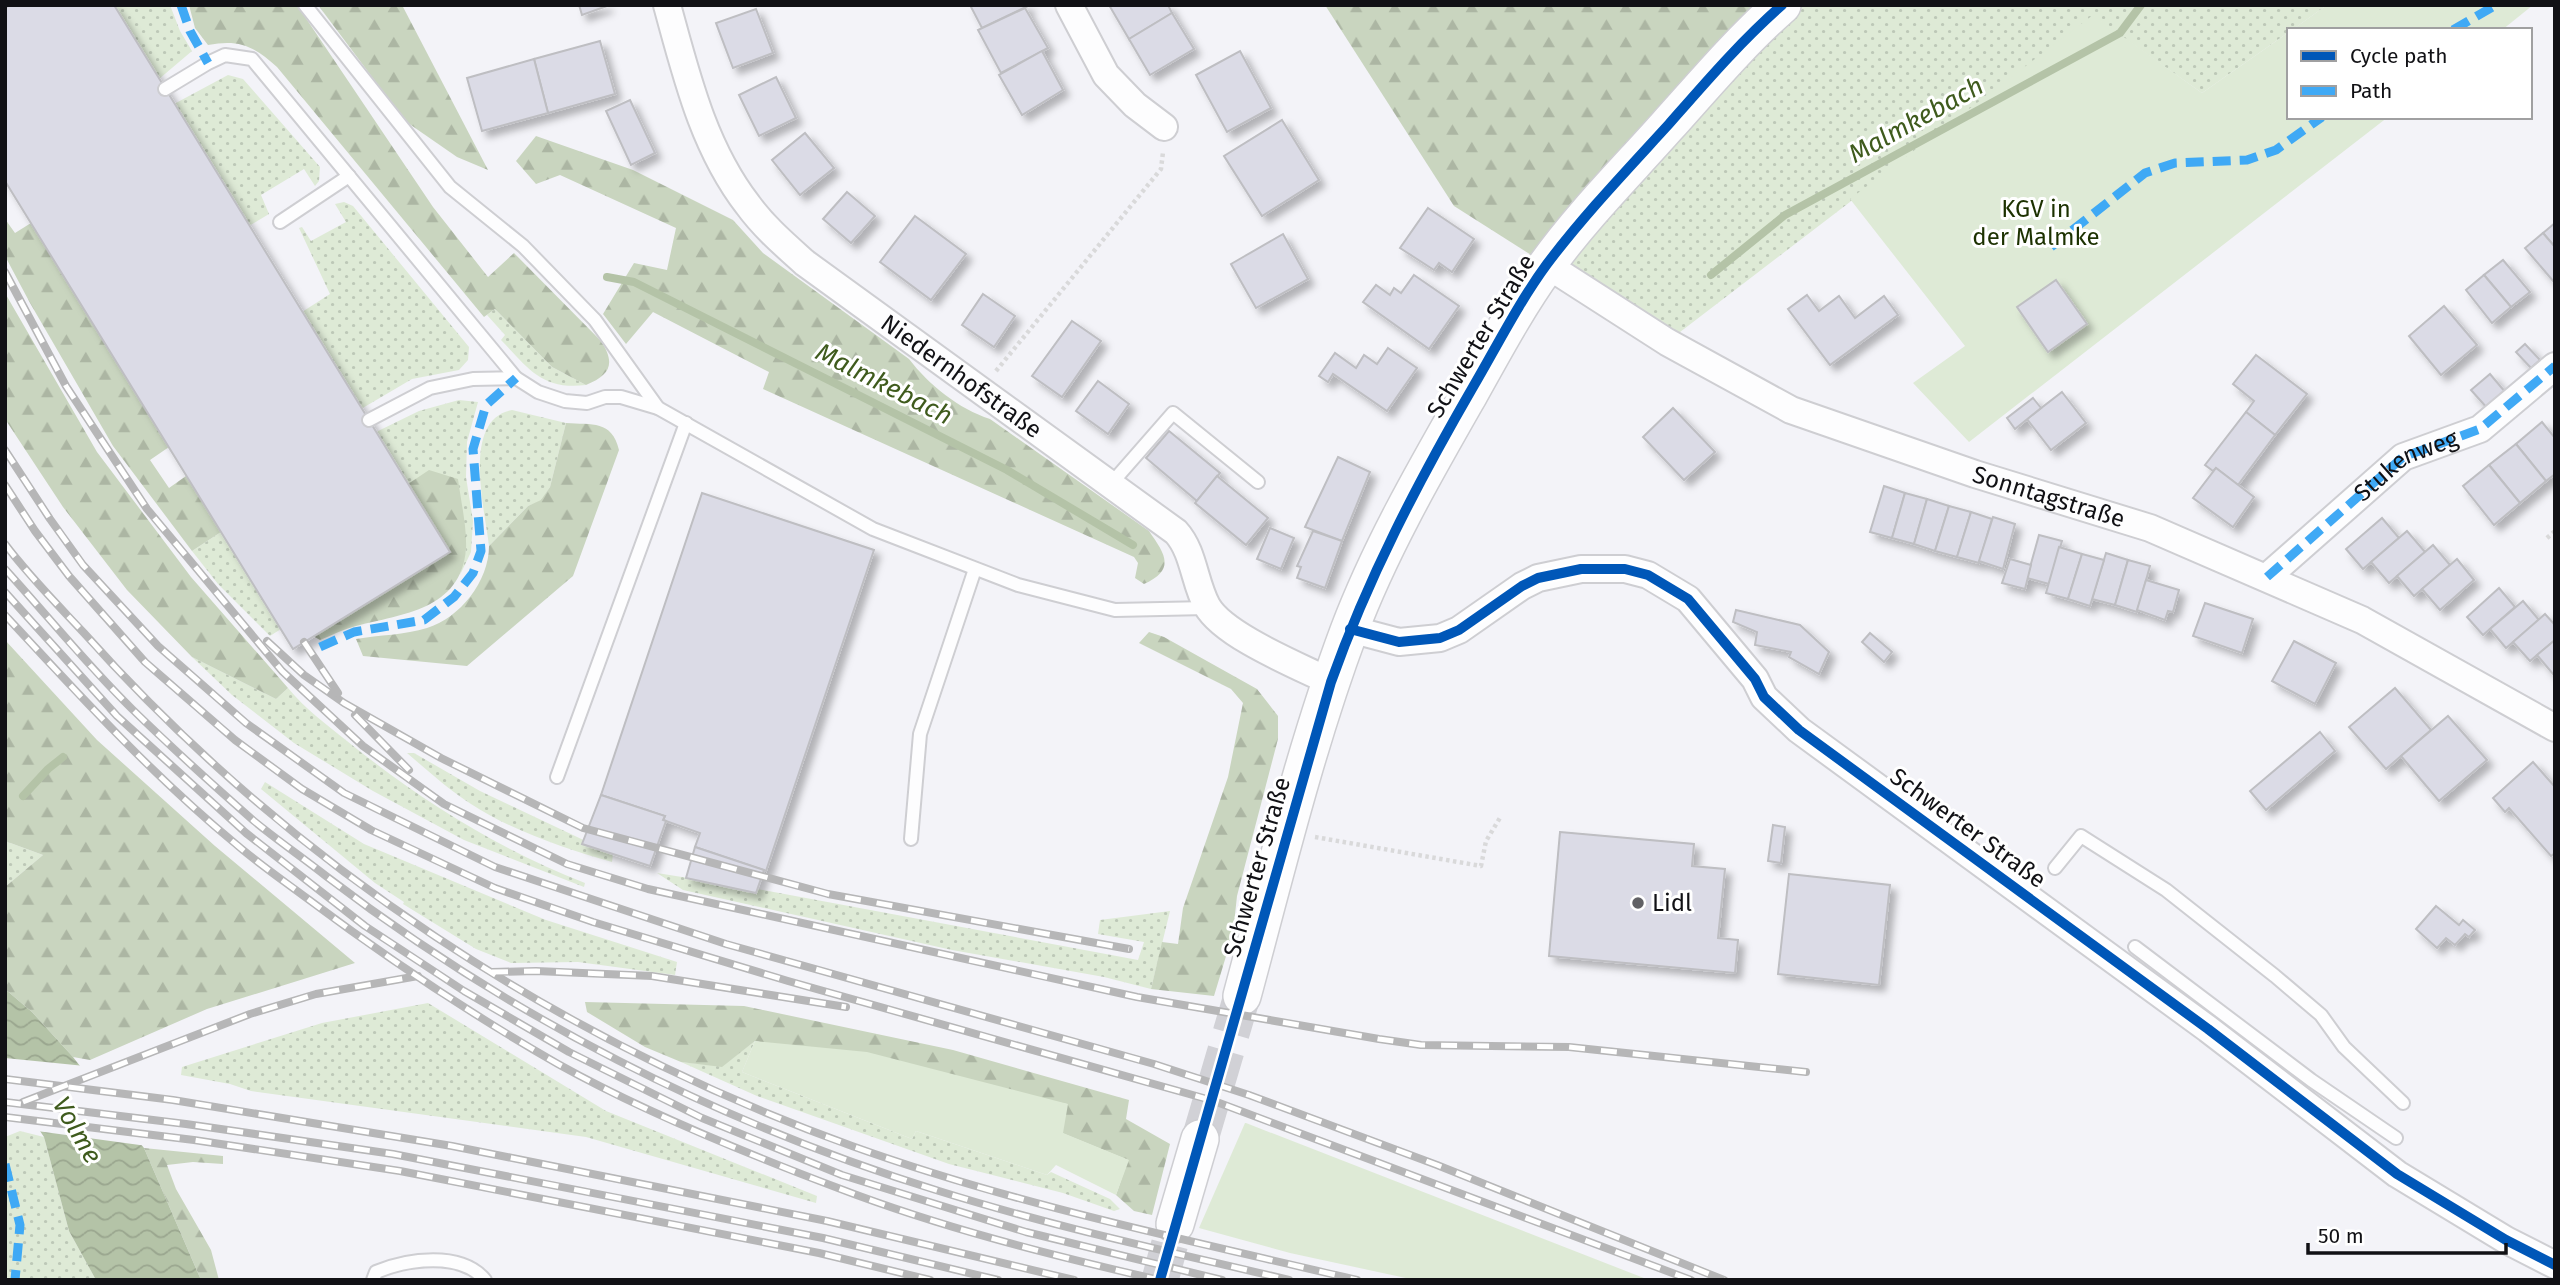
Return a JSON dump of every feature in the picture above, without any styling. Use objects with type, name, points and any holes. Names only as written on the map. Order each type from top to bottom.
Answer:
[{"type":"main road","name":"Schwerter Straße","points":[[1242,996],[1331,682],[1378,564],[1410,499],[1521,304],[1547,265],[1589,213],[1750,33],[1782,5]]},
{"type":"main road","points":[[1175,1224],[1200,1139]]},
{"type":"street","name":"Niedernhofstraße","points":[[667,5],[704,128],[723,168],[748,205],[805,263],[1176,532],[1184,541],[1208,607],[1223,624],[1240,636],[1331,682]]},
{"type":"street","points":[[1069,5],[1107,75],[1135,106],[1164,127]]},
{"type":"street","name":"Sonntagstraße","points":[[1547,265],[1667,342],[1791,410],[1975,474],[2150,528],[2362,620],[2555,728]]},
{"type":"street","name":"Stukenweg","points":[[2267,577],[2403,457],[2480,429],[2555,366]]},
{"type":"street","name":"Schwerter Straße","points":[[1350,629],[1399,642],[1423,641],[1459,631],[1522,586],[1556,573],[1607,568],[1648,575],[1658,580],[1688,599],[1755,679],[1764,697],[1799,730],[2208,1029],[2397,1174],[2506,1240],[2555,1265]]},
{"type":"lane","points":[[305,5],[450,187],[523,246],[595,320],[658,408]]},
{"type":"lane","points":[[165,89],[208,62],[225,55],[252,59],[516,378],[538,392],[565,401],[587,403],[605,397],[621,397],[658,408],[873,529],[1018,586],[1115,610],[1208,607]]},
{"type":"lane","points":[[281,222],[349,176]]},
{"type":"lane","points":[[369,420],[430,388],[473,379],[516,378]]},
{"type":"lane","points":[[1110,485],[1173,413],[1258,482]]},
{"type":"lane","points":[[557,777],[686,423]]},
{"type":"lane","points":[[911,839],[920,734],[975,569]]},
{"type":"lane","points":[[2055,868],[2081,836],[2166,890],[2276,976],[2321,1015],[2344,1046],[2403,1103]]},
{"type":"lane","points":[[2135,947],[2311,1080],[2396,1138]]},
{"type":"lane","points":[[373,1280],[376,1272],[399,1262],[453,1261],[478,1272],[485,1280]]},
{"type":"path","points":[[980,390],[1052,306],[1161,169],[1164,127]]},
{"type":"path","points":[[2547,538],[2555,531]]},
{"type":"path","points":[[1287,832],[1481,866],[1486,841],[1501,816]]},
{"type":"green space","points":[[114,5],[170,5],[180,31],[192,51],[159,79]]},
{"type":"green space","points":[[189,5],[297,5],[433,207],[488,277],[514,253],[601,341],[609,362],[605,373],[586,385],[552,367],[495,309],[484,317],[277,67],[246,46],[229,43],[208,45],[195,28]]},
{"type":"green space","points":[[318,5],[402,5],[488,170],[457,157],[405,121]]},
{"type":"green space","points":[[1325,5],[1782,5],[1547,265],[1454,206]]},
{"type":"green space","points":[[1782,5],[2327,5],[2295,28],[2287,28],[2287,33],[2202,93],[2093,16],[1667,342],[1547,265]]},
{"type":"green space","points":[[2327,5],[2533,5],[2504,28],[2295,28]]},
{"type":"green space","name":"KGV in der Malmke","points":[[2093,15],[2202,93],[2287,33],[2287,119],[2385,119],[1969,442],[1913,383],[1965,346],[1850,199]]},
{"type":"green space","points":[[228,75],[243,79],[320,167],[319,181],[315,186],[304,169],[261,195],[269,214],[249,226],[174,104]]},
{"type":"green space","points":[[536,136],[633,170],[733,220],[763,253],[909,359],[945,395],[978,415],[990,419],[1149,531],[1163,553],[1164,566],[1161,572],[1144,584],[1135,578],[1138,563],[1134,557],[763,389],[769,372],[653,312],[626,344],[603,314],[634,263],[667,270],[676,228],[560,175],[536,184],[516,161]]},
{"type":"green space","points":[[344,202],[353,206],[469,347],[468,360],[459,370],[412,379],[361,409],[302,312],[330,294],[299,228],[302,227],[311,241],[346,222],[335,204]]},
{"type":"green space","points":[[5,219],[15,233],[31,223],[169,447],[150,460],[169,488],[186,476],[221,532],[192,551],[113,446],[30,303],[5,256]]},
{"type":"green space","points":[[5,293],[97,452],[191,577],[288,688],[276,699],[192,657],[127,590],[63,507],[5,419]]},
{"type":"green space","points":[[495,309],[552,367],[586,385],[571,386],[547,381],[529,368],[501,340],[505,335],[487,315]]},
{"type":"green space","points":[[459,400],[478,402],[467,442],[466,477],[473,521],[471,552],[460,575],[466,549],[408,484],[376,432],[419,411]]},
{"type":"green space","points":[[512,410],[566,423],[550,487],[541,501],[528,506],[489,546],[481,490],[481,447],[486,430],[496,417]]},
{"type":"green space","points":[[566,423],[606,429],[616,440],[619,450],[573,576],[467,666],[363,656],[356,639],[427,628],[451,616],[461,607],[478,585],[484,572],[489,546],[528,506],[541,500],[550,487]]},
{"type":"green space","points":[[429,470],[458,479],[466,549],[462,569],[453,585],[441,597],[410,612],[352,627],[320,640],[313,636],[449,553],[408,484]]},
{"type":"green space","points":[[221,532],[281,629],[270,636],[218,584],[192,551]]},
{"type":"green space","points":[[1149,632],[1164,637],[1257,689],[1278,716],[1278,739],[1237,896],[1233,933],[1214,996],[1151,989],[1162,942],[1178,944],[1183,908],[1228,777],[1243,703],[1231,689],[1139,643]]},
{"type":"green space","points":[[5,640],[97,740],[215,846],[355,963],[207,1009],[90,1060],[73,1057],[32,1012],[5,989],[5,887],[43,855],[5,841]]},
{"type":"green space","points":[[192,657],[276,699],[288,688],[331,729],[431,803],[521,855],[585,883],[584,887],[464,840],[373,791],[294,743],[232,695]]},
{"type":"green space","points":[[407,753],[414,753],[480,791],[613,854],[612,862],[539,838],[502,822],[454,792]]},
{"type":"green space","points":[[265,782],[364,844],[546,920],[677,962],[675,975],[578,962],[511,963],[476,949],[403,904],[404,902],[375,883],[261,789]]},
{"type":"green space","points":[[5,841],[43,855],[5,887]]},
{"type":"green space","points":[[657,873],[763,890],[1138,960],[1144,942],[1098,934],[1100,920],[1170,911],[1151,989],[1104,977],[952,950],[683,890]]},
{"type":"green space","points":[[585,1002],[744,1006],[953,1050],[1129,1100],[1126,1119],[1170,1144],[1152,1215],[1134,1211],[1116,1195],[1128,1160],[1062,1133],[1067,1104],[755,1041],[722,1067],[681,1062],[645,1047],[587,1012]]},
{"type":"green space","points":[[428,1003],[606,1111],[817,1196],[816,1203],[586,1137],[251,1091],[230,1084],[181,1075],[182,1067],[322,1023]]},
{"type":"green space","points":[[755,1041],[742,1072],[912,1139],[916,1131],[1047,1175],[1051,1172],[1110,1199],[1120,1209],[1114,1211],[1063,1193],[949,1164],[757,1096],[681,1062],[722,1066]]},
{"type":"green space","points":[[755,1041],[867,1052],[1068,1104],[1063,1133],[1129,1160],[1116,1195],[1056,1165],[1047,1175],[916,1131],[912,1139],[742,1072]]},
{"type":"green space","points":[[1245,1123],[1649,1280],[1415,1280],[1290,1253],[1199,1228]]},
{"type":"green space","points":[[20,1131],[44,1137],[69,1231],[96,1280],[5,1280],[5,1137]]},
{"type":"green space","points":[[144,1148],[223,1156],[223,1164],[193,1162],[167,1165],[176,1189],[211,1250],[219,1280],[201,1280]]},
{"type":"water","name":"Volme","points":[[5,989],[32,1012],[73,1057],[144,1148],[201,1280],[96,1280],[69,1231],[44,1137],[5,1079]]},
{"type":"pier","points":[[5,1058],[85,1066],[147,1146],[37,1131],[5,1085]]},
{"type":"building","points":[[10,5],[114,5],[450,552],[293,649],[5,181],[5,8]]},
{"type":"building","points":[[579,5],[607,5],[607,6],[582,15]]},
{"type":"building","points":[[970,5],[1030,5],[982,28]]},
{"type":"building","points":[[1109,5],[1168,5],[1172,13],[1129,39]]},
{"type":"building","points":[[1025,8],[1048,48],[1001,73],[978,30]]},
{"type":"building","points":[[756,9],[773,53],[733,68],[716,23]]},
{"type":"building","points":[[1172,13],[1194,49],[1150,75],[1129,39]]},
{"type":"building","points":[[600,41],[615,94],[548,113],[534,59]]},
{"type":"building","points":[[1042,51],[1063,90],[1022,115],[999,75]]},
{"type":"building","points":[[1240,51],[1271,108],[1227,132],[1196,75]]},
{"type":"building","points":[[534,59],[548,113],[482,131],[467,78]]},
{"type":"building","points":[[776,77],[796,118],[759,136],[739,95]]},
{"type":"building","points":[[630,100],[655,153],[631,165],[606,111]]},
{"type":"building","points":[[1282,120],[1319,180],[1262,216],[1224,156]]},
{"type":"building","points":[[805,133],[834,168],[800,195],[772,160]]},
{"type":"building","points":[[847,192],[875,216],[851,243],[823,219]]},
{"type":"building","points":[[1428,208],[1474,239],[1452,272],[1439,263],[1434,270],[1400,248]]},
{"type":"building","points":[[915,216],[966,254],[931,300],[880,262]]},
{"type":"building","points":[[2555,223],[2555,247],[2543,233]]},
{"type":"building","points":[[2543,233],[2555,247],[2554,282],[2525,248]]},
{"type":"building","points":[[1283,234],[1308,279],[1256,308],[1231,264]]},
{"type":"building","points":[[2503,260],[2530,292],[2511,307],[2484,275]]},
{"type":"building","points":[[1414,275],[1459,306],[1429,349],[1363,302],[1376,285],[1390,295],[1394,288],[1401,293]]},
{"type":"building","points":[[2484,275],[2511,307],[2492,323],[2466,290]]},
{"type":"building","points":[[2056,280],[2087,324],[2048,352],[2017,307]]},
{"type":"building","points":[[983,294],[1015,316],[994,347],[962,325]]},
{"type":"building","points":[[1807,295],[1819,311],[1839,296],[1855,318],[1884,296],[1898,315],[1830,365],[1788,309]]},
{"type":"building","points":[[2444,306],[2477,345],[2441,375],[2409,336]]},
{"type":"building","points":[[1072,321],[1101,341],[1062,397],[1032,376]]},
{"type":"building","points":[[2525,344],[2540,360],[2531,368],[2516,352]]},
{"type":"building","points":[[1388,348],[1417,368],[1387,411],[1333,374],[1328,382],[1319,376],[1335,353],[1356,368],[1364,355],[1377,364]]},
{"type":"building","points":[[2256,355],[2307,394],[2275,435],[2246,412],[2254,401],[2233,384]]},
{"type":"building","points":[[2490,374],[2506,393],[2488,409],[2471,390]]},
{"type":"building","points":[[1098,381],[1129,404],[1108,434],[1076,411]]},
{"type":"building","points":[[2062,392],[2086,423],[2051,450],[2027,419]]},
{"type":"building","points":[[2033,398],[2041,408],[2015,429],[2007,418]]},
{"type":"building","points":[[1673,408],[1715,452],[1684,480],[1643,437]]},
{"type":"building","points":[[2246,412],[2275,435],[2238,485],[2216,468],[2213,471],[2205,465]]},
{"type":"building","points":[[2542,422],[2555,438],[2555,474],[2546,481],[2516,444]]},
{"type":"building","points":[[1169,431],[1220,473],[1197,501],[1146,458]]},
{"type":"building","points":[[2516,444],[2546,481],[2520,503],[2489,465]]},
{"type":"building","points":[[1338,457],[1370,472],[1342,541],[1305,527]]},
{"type":"building","points":[[2489,465],[2520,503],[2494,525],[2463,486]]},
{"type":"building","points":[[2216,468],[2254,497],[2233,527],[2193,498]]},
{"type":"building","points":[[1217,476],[1268,518],[1246,545],[1195,503]]},
{"type":"building","points":[[1884,486],[1905,493],[1892,538],[1870,532]]},
{"type":"building","points":[[702,493],[874,550],[766,871],[695,847],[700,833],[663,820],[665,816],[601,795]]},
{"type":"building","points":[[1905,493],[1927,499],[1914,544],[1892,538]]},
{"type":"building","points":[[1927,499],[1949,506],[1935,551],[1914,544]]},
{"type":"building","points":[[1949,506],[1971,512],[1957,557],[1935,551]]},
{"type":"building","points":[[1971,512],[1992,519],[1979,563],[1957,557]]},
{"type":"building","points":[[1993,517],[2015,524],[2003,569],[1979,561]]},
{"type":"building","points":[[2382,518],[2399,538],[2363,569],[2346,549]]},
{"type":"building","points":[[1270,528],[1294,538],[1281,569],[1257,559]]},
{"type":"building","points":[[1313,531],[1342,541],[1325,588],[1297,578],[1301,567],[1297,566]]},
{"type":"building","points":[[2407,531],[2425,552],[2389,583],[2371,562]]},
{"type":"building","points":[[2039,535],[2062,541],[2049,584],[2027,578]]},
{"type":"building","points":[[2433,545],[2450,565],[2414,596],[2397,576]]},
{"type":"building","points":[[2059,547],[2082,554],[2068,599],[2046,593]]},
{"type":"building","points":[[2106,553],[2128,560],[2115,605],[2092,599]]},
{"type":"building","points":[[2082,554],[2104,560],[2090,606],[2068,599]]},
{"type":"building","points":[[2010,559],[2031,565],[2025,589],[2002,583]]},
{"type":"building","points":[[2457,559],[2474,580],[2440,610],[2422,589]]},
{"type":"building","points":[[2128,560],[2150,566],[2137,612],[2115,605]]},
{"type":"building","points":[[2146,580],[2179,590],[2173,612],[2168,611],[2165,620],[2137,610]]},
{"type":"building","points":[[2499,588],[2515,607],[2483,635],[2467,617]]},
{"type":"building","points":[[2523,601],[2539,620],[2506,648],[2490,629]]},
{"type":"building","points":[[2205,603],[2253,619],[2242,653],[2193,636]]},
{"type":"building","points":[[1736,610],[1800,625],[1829,652],[1819,674],[1789,657],[1791,652],[1755,645],[1757,632],[1733,622]]},
{"type":"building","points":[[2545,614],[2555,625],[2555,640],[2530,661],[2513,642]]},
{"type":"building","points":[[1870,633],[1892,652],[1884,662],[1862,642]]},
{"type":"building","points":[[2555,640],[2555,672],[2553,674],[2537,655]]},
{"type":"building","points":[[2294,641],[2336,663],[2315,704],[2272,681]]},
{"type":"building","points":[[2395,688],[2431,730],[2386,769],[2349,727]]},
{"type":"building","points":[[2448,716],[2487,760],[2439,801],[2401,756]]},
{"type":"building","points":[[2320,732],[2335,751],[2266,810],[2250,791]]},
{"type":"building","points":[[2533,762],[2555,787],[2555,853],[2551,856],[2509,808],[2505,812],[2493,798]]},
{"type":"building","points":[[601,795],[665,816],[663,820],[666,821],[650,866],[582,844]]},
{"type":"building","points":[[1773,825],[1785,827],[1781,863],[1768,861]]},
{"type":"building","name":"Lidl","points":[[1560,832],[1694,844],[1692,866],[1725,869],[1718,938],[1738,940],[1735,973],[1549,956]]},
{"type":"building","points":[[695,847],[764,870],[756,893],[686,878]]},
{"type":"building","points":[[1789,874],[1890,885],[1879,985],[1778,974]]},
{"type":"building","points":[[2436,906],[2459,925],[2463,920],[2475,930],[2469,937],[2465,934],[2455,945],[2446,938],[2437,948],[2416,929]]},
{"type":"waterway","name":"Malmkebach","points":[[1711,275],[1785,215],[2120,33],[2141,5]]},
{"type":"waterway","name":"Malmkebach","points":[[607,277],[634,282],[1007,470],[1133,545]]},
{"type":"waterway","name":"Malmkebach","points":[[23,796],[63,757]]},
{"type":"tunnel","points":[[1200,1139],[1242,996]]},
{"type":"tunnel","points":[[1160,1280],[1175,1224]]},
{"type":"railway","points":[[5,272],[66,386],[147,509],[282,671],[363,746],[444,804],[567,864],[648,889],[1137,997],[1379,1039],[1421,1045],[1569,1047],[1806,1072]]},
{"type":"railway","points":[[5,450],[83,565],[158,646],[246,723],[344,793],[495,867],[726,944],[1154,1064],[1249,1095],[1437,1165],[1724,1280]]},
{"type":"railway","points":[[5,485],[69,576],[145,662],[235,740],[302,789],[371,830],[495,888],[593,922],[788,981],[1214,1101],[1691,1280]]},
{"type":"railway","points":[[5,544],[43,590],[164,717],[250,796],[341,870],[436,937],[535,999],[638,1054],[744,1103],[852,1146],[1039,1204],[1357,1280]]},
{"type":"railway","points":[[5,569],[115,692],[254,821],[396,927],[468,975],[542,1019],[696,1098],[857,1164],[1026,1216],[1289,1280]]},
{"type":"railway","points":[[5,592],[117,716],[246,833],[365,926],[464,991],[569,1052],[702,1118],[842,1175],[1026,1232],[1222,1280]]},
{"type":"railway","points":[[5,615],[146,763],[245,852],[399,964],[493,1026],[558,1064],[695,1131],[877,1202],[997,1240],[1159,1280]]},
{"type":"railway","points":[[267,641],[304,675],[344,703],[441,758],[583,828],[828,894],[1129,949]]},
{"type":"railway","points":[[304,642],[338,693]]},
{"type":"railway","points":[[355,715],[409,770]]},
{"type":"railway","points":[[492,972],[652,976],[846,1007]]},
{"type":"railway","points":[[23,1102],[250,1014],[316,994],[418,976]]},
{"type":"railway","points":[[5,1079],[173,1100],[452,1146],[827,1221],[1074,1280]]},
{"type":"railway","points":[[5,1102],[186,1124],[393,1154],[823,1238],[998,1280]]},
{"type":"railway","points":[[5,1117],[194,1140],[400,1171],[819,1253],[930,1280]]},
{"type":"marked path","points":[[181,5],[190,31],[208,63]]},
{"type":"marked path","points":[[2456,28],[2496,5]]},
{"type":"marked path","points":[[2051,247],[2145,173],[2175,163],[2247,160],[2276,150],[2319,119]]},
{"type":"marked path","points":[[2267,577],[2403,457],[2480,429],[2555,366]]},
{"type":"marked path","points":[[320,647],[354,632],[424,620],[454,597],[473,573],[481,551],[473,449],[486,405],[516,378]]},
{"type":"marked path","points":[[5,1164],[20,1225],[15,1280]]},
{"type":"cycle path","points":[[1160,1280],[1331,682],[1361,605],[1395,531],[1453,423],[1547,264],[1591,210],[1710,78],[1782,5]]},
{"type":"cycle path","points":[[1350,629],[1399,642],[1440,638],[1459,630],[1522,586],[1538,578],[1581,569],[1625,569],[1648,575],[1688,599],[1755,679],[1764,697],[1799,730],[2208,1029],[2397,1174],[2506,1240],[2555,1265]]},
{"type":"place","name":"Lidl","points":[[1638,903]]}]
